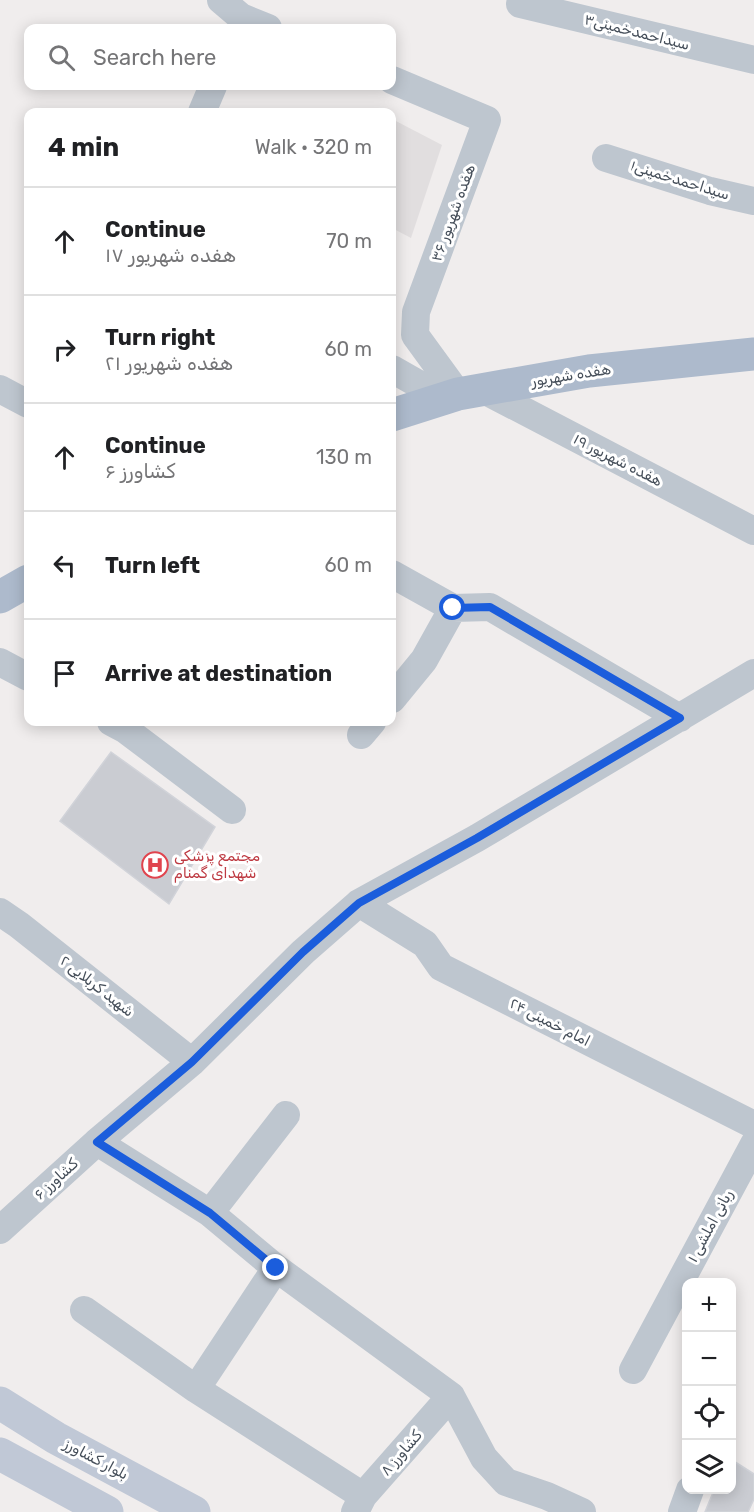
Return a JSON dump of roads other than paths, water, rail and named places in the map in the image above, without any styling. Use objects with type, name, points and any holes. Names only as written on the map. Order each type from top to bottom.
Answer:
[{"type":"main road","name":"هفده شهریور","points":[[396,414],[461,394],[589,371],[754,354]]},
{"type":"main road","points":[[0,597],[24,583]]},
{"type":"main road","name":"بلوار کشاورز","points":[[0,1403],[56,1438],[194,1512]]},
{"type":"main road","points":[[0,1454],[107,1512]]},
{"type":"street","name":"سیداحمدخمینی۳","points":[[520,4],[754,60]]},
{"type":"street","points":[[233,15],[257,24]]},
{"type":"street","name":"هفده شهریور ۳۶","points":[[396,82],[487,120],[416,312],[415,336],[461,394]]},
{"type":"street","points":[[204,108],[211,90]]},
{"type":"street","name":"سیداحمدخمینی۱","points":[[606,158],[710,191],[754,201]]},
{"type":"street","name":"هفده شهریور ۱۹","points":[[396,370],[461,394],[754,531]]},
{"type":"street","points":[[0,389],[24,402]]},
{"type":"street","points":[[396,576],[453,608],[490,607],[680,718]]},
{"type":"street","points":[[396,694],[424,660],[453,608]]},
{"type":"street","points":[[0,662],[24,675]]},
{"type":"street","name":"کشاورز ۶","points":[[0,1230],[97,1142],[192,1062],[303,952],[359,903],[477,838],[754,673]]},
{"type":"street","points":[[118,726],[232,810]]},
{"type":"street","name":"امام خمینی ۲۴","points":[[359,903],[425,944],[441,967],[754,1125]]},
{"type":"street","name":"شهید کربلایی ۲","points":[[0,912],[192,1062]]},
{"type":"street","points":[[210,1213],[286,1115]]},
{"type":"street","points":[[97,1142],[210,1213],[276,1268],[451,1396],[484,1458],[506,1482],[547,1496],[582,1512]]},
{"type":"street","name":"ربانی املشی ۱","points":[[633,1370],[754,1144]]},
{"type":"street","points":[[196,1389],[276,1268]]},
{"type":"street","points":[[84,1310],[359,1504]]},
{"type":"street","name":"کشاورز ۸","points":[[359,1504],[451,1396]]},
{"type":"street","points":[[682,1512],[689,1494]]},
{"type":"place","name":"مجتمع پزشکی شهدای گمنام","points":[[155,865]]}]
